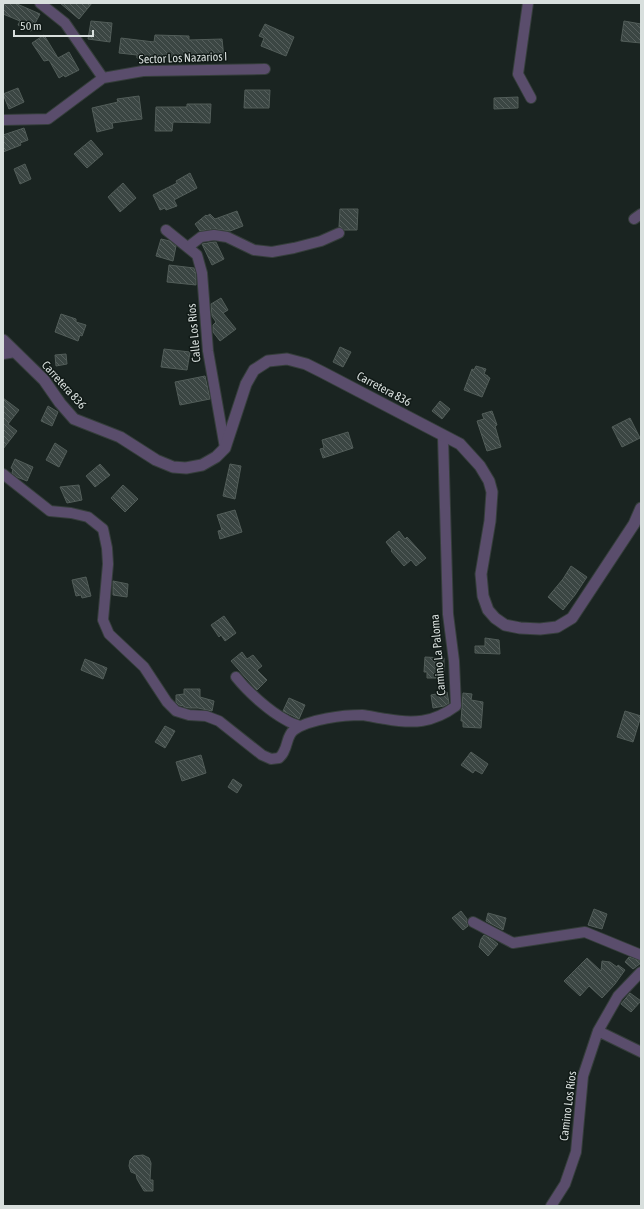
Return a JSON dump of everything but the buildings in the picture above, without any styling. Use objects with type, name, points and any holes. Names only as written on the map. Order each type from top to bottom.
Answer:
[{"type":"street","points":[[40,3],[65,23],[102,78]]},
{"type":"street","points":[[528,3],[518,74],[531,98]]},
{"type":"street","name":"Sector Los Nazarios I","points":[[3,120],[48,119],[102,78],[143,71],[265,69]]},
{"type":"street","name":"Calle Los Ríos","points":[[166,230],[197,255],[202,273],[208,351],[225,448]]},
{"type":"street","points":[[188,248],[201,237],[214,236],[226,237],[254,250],[272,252],[321,241],[338,233]]},
{"type":"street","name":"Carretera 836","points":[[3,340],[44,380],[60,403],[74,419],[120,437],[156,460],[173,467],[186,468],[202,465],[216,457],[225,448],[246,384],[254,370],[268,362],[287,359],[306,364],[460,444],[480,466],[489,481],[492,492],[490,521],[481,574],[483,596],[488,610],[504,625],[520,628],[540,629],[557,627],[572,618],[634,524],[641,508]]},
{"type":"street","points":[[3,354],[15,352]]},
{"type":"street","name":"Camino La Paloma","points":[[300,726],[316,720],[362,715],[408,722],[431,720],[456,706],[454,662],[448,614],[443,436]]},
{"type":"street","points":[[3,474],[50,511],[71,513],[88,517],[103,529],[107,548],[108,564],[103,620],[109,634],[144,667],[167,702],[176,711],[206,716],[219,721],[262,755],[271,759],[279,758],[284,753],[290,733],[300,726]]},
{"type":"street","points":[[236,677],[249,692],[267,707],[286,720],[300,726]]},
{"type":"street","points":[[473,922],[513,943],[585,932],[641,955]]},
{"type":"street","name":"Camino Los Ríos","points":[[551,1206],[565,1184],[576,1152],[583,1076],[598,1031],[618,996],[641,972]]},
{"type":"street","points":[[598,1031],[641,1052]]}]
